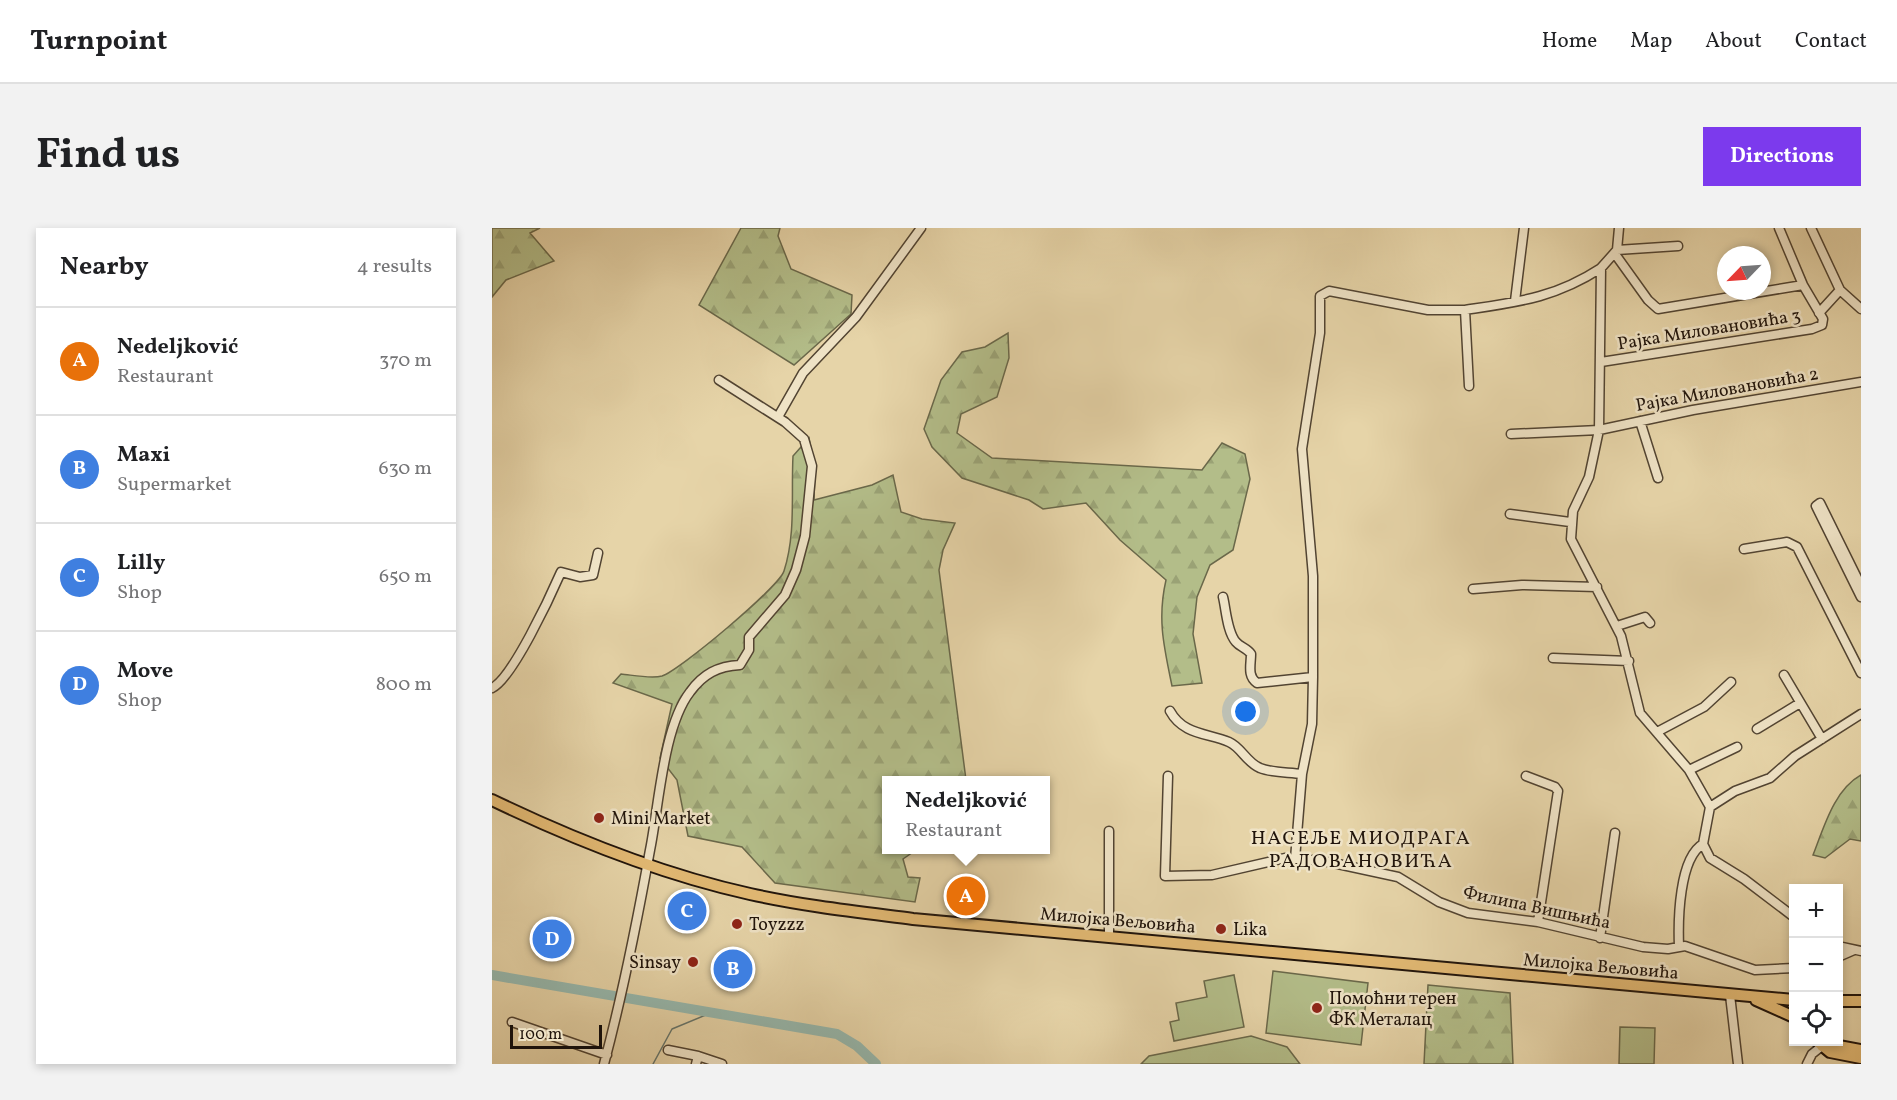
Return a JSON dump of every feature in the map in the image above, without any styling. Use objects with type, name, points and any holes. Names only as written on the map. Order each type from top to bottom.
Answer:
[{"type":"main road","name":"Милојка Вељовића","points":[[492,800],[554,829],[647,866],[750,894],[836,909],[913,919],[1789,1000]]},
{"type":"main road","points":[[1750,997],[1789,1015]]},
{"type":"main road","points":[[1843,1001],[1861,1001]]},
{"type":"main road","points":[[1822,1046],[1830,1052],[1861,1058]]},
{"type":"main road","points":[[1834,1046],[1861,1050]]},
{"type":"street","points":[[778,417],[803,373],[856,317],[921,228]]},
{"type":"street","points":[[1515,301],[1524,228]]},
{"type":"street","points":[[1295,859],[1302,774],[1312,724],[1313,677],[1313,576],[1302,449],[1320,333],[1319,300],[1322,293],[1329,291],[1428,310],[1465,310],[1555,293],[1601,268],[1616,252],[1620,228]]},
{"type":"street","name":"Рајка Миловановића 3","points":[[1601,362],[1812,329],[1822,325],[1823,319],[1803,285],[1779,228]]},
{"type":"street","points":[[1811,228],[1840,290],[1861,309]]},
{"type":"street","points":[[1616,252],[1678,246]]},
{"type":"street","points":[[1616,252],[1648,300],[1658,309],[1803,285]]},
{"type":"street","points":[[1601,268],[1599,430],[1589,477],[1570,522],[1571,539],[1617,626],[1629,661],[1640,713],[1689,770],[1710,807],[1703,844],[1692,854],[1684,879],[1678,927],[1679,946]]},
{"type":"street","points":[[1819,313],[1840,290]]},
{"type":"street","points":[[1465,310],[1469,386]]},
{"type":"street","points":[[512,1022],[605,1060],[619,1007],[673,723],[689,693],[705,675],[727,666],[740,665],[749,650],[749,638],[784,595],[796,570],[805,536],[813,466],[804,439],[778,417],[719,380]]},
{"type":"street","name":"Рајка Миловановића 2","points":[[1511,434],[1599,430],[1861,382]]},
{"type":"street","points":[[1640,421],[1658,478]]},
{"type":"street","points":[[1861,586],[1820,503],[1816,506],[1861,597]]},
{"type":"street","points":[[1510,514],[1570,522]]},
{"type":"street","points":[[1744,549],[1787,542],[1797,547],[1861,673]]},
{"type":"street","points":[[492,688],[505,675],[539,622],[561,572],[580,577],[593,575],[598,553]]},
{"type":"street","points":[[1473,589],[1522,585],[1597,587]]},
{"type":"street","points":[[1223,597],[1233,637],[1251,654],[1250,674],[1253,680],[1257,683],[1313,677]]},
{"type":"street","points":[[1617,626],[1645,617],[1650,623]]},
{"type":"street","points":[[1553,658],[1629,661]]},
{"type":"street","points":[[1785,675],[1822,738]]},
{"type":"street","points":[[1657,732],[1704,706],[1731,682]]},
{"type":"street","points":[[1757,729],[1800,703]]},
{"type":"street","points":[[1170,711],[1174,719],[1204,737],[1229,742],[1245,759],[1261,769],[1302,774]]},
{"type":"street","points":[[1710,807],[1735,791],[1770,778],[1795,756],[1822,738],[1860,719]]},
{"type":"street","points":[[1689,770],[1737,747]]},
{"type":"street","name":"Филипа Вишњића","points":[[1168,776],[1165,876],[1212,875],[1285,858],[1324,861],[1398,877],[1439,902],[1468,913],[1538,922],[1600,938],[1659,949],[1679,946],[1755,970],[1789,968]]},
{"type":"street","points":[[1526,776],[1555,787],[1558,791],[1538,922]]},
{"type":"street","points":[[1109,831],[1109,936]]},
{"type":"street","points":[[1600,938],[1615,833]]},
{"type":"street","points":[[1703,844],[1710,858],[1744,879],[1789,913]]},
{"type":"street","points":[[1843,947],[1858,950]]},
{"type":"street","points":[[1843,956],[1858,950]]},
{"type":"street","points":[[1730,995],[1738,1064]]},
{"type":"street","points":[[1807,1064],[1818,1046]]},
{"type":"street","points":[[668,1050],[697,1060],[722,1064]]},
{"type":"green space","points":[[492,228],[540,228],[530,233],[554,261],[506,280],[492,297]]},
{"type":"green space","points":[[741,228],[780,228],[778,236],[791,269],[852,295],[851,314],[794,365],[699,305]]},
{"type":"green space","points":[[1008,333],[1009,358],[997,397],[961,414],[957,433],[992,458],[1202,470],[1222,443],[1245,454],[1250,479],[1233,550],[1210,565],[1197,597],[1193,634],[1202,683],[1172,686],[1164,646],[1162,620],[1166,580],[1120,540],[1086,503],[1043,509],[1029,500],[962,478],[932,447],[924,429],[941,380],[962,352],[985,347]]},
{"type":"green space","points":[[809,438],[815,471],[814,500],[872,485],[893,475],[901,512],[922,519],[955,523],[943,550],[939,570],[965,776],[882,776],[882,854],[910,854],[903,859],[908,877],[920,878],[915,902],[775,883],[742,847],[688,836],[677,780],[660,758],[672,704],[613,683],[621,674],[658,677],[672,670],[728,627],[778,580],[784,571],[790,543],[793,456]]},
{"type":"green space","points":[[1861,775],[1861,841],[1850,839],[1825,858],[1813,855],[1837,800],[1844,790]]},
{"type":"green space","name":"Помоћни терен ФК Металац","points":[[1273,971],[1368,983],[1361,1045],[1266,1033]]},
{"type":"green space","points":[[1234,975],[1244,1027],[1174,1041],[1170,1022],[1179,1020],[1176,1003],[1207,997],[1204,981]]},
{"type":"green space","points":[[1428,985],[1510,993],[1513,1064],[1424,1064]]},
{"type":"green space","points":[[1620,1027],[1655,1028],[1654,1064],[1619,1064]]},
{"type":"green space","points":[[1251,1036],[1287,1047],[1300,1064],[1141,1064],[1149,1056]]},
{"type":"waterway","points":[[492,975],[837,1034],[857,1046],[876,1064]]},
{"type":"waterway","points":[[653,1064],[672,1029],[713,1012]]},
{"type":"place","name":"Mini Market","points":[[599,818]]},
{"type":"place","name":"Nedeljković","points":[[966,896]]},
{"type":"place","name":"Lilly","points":[[687,911]]},
{"type":"place","name":"Toyzzz","points":[[737,924]]},
{"type":"place","name":"Lika","points":[[1221,929]]},
{"type":"place","name":"Move","points":[[552,939]]},
{"type":"place","name":"Sinsay","points":[[693,962]]},
{"type":"place","name":"Maxi","points":[[733,969]]},
{"type":"place","name":"Помоћни терен ФК Металац","points":[[1317,1008]]},
{"type":"district","name":"НАСЕЉЕ МИОДРАГА РАДОВАНОВИЋА","points":[[1361,848]]}]
